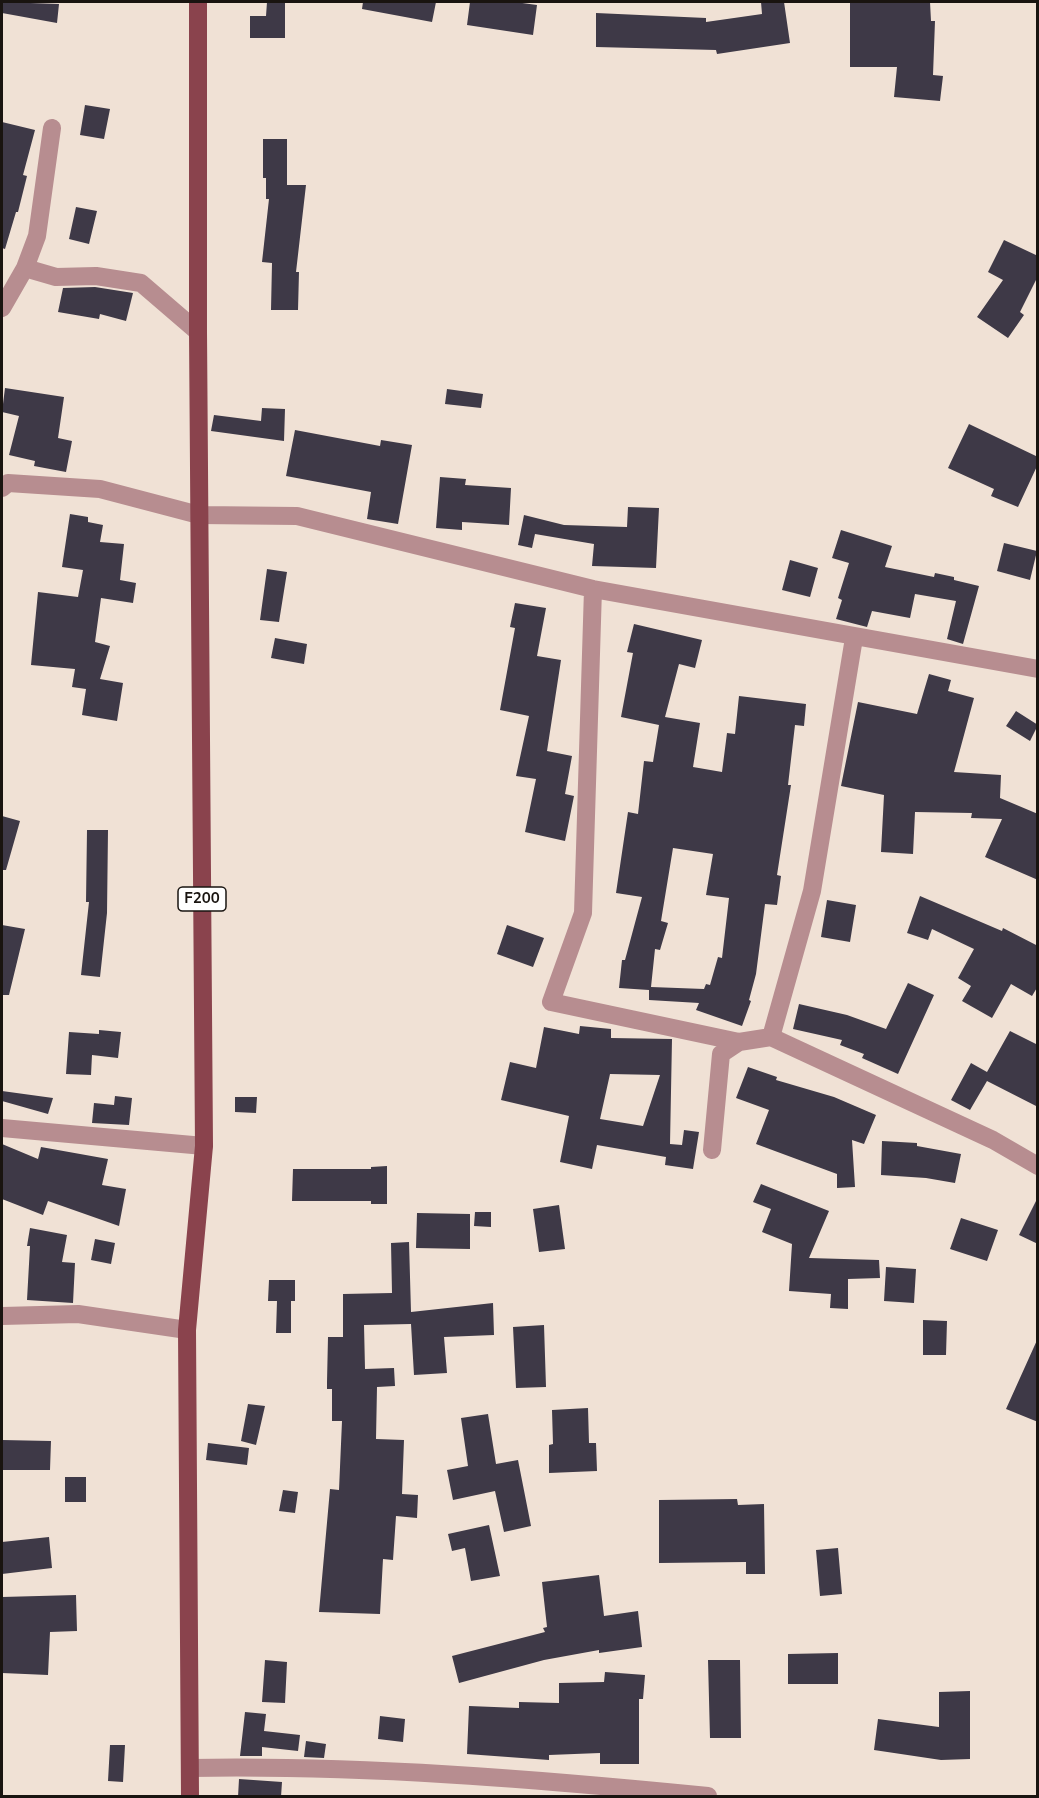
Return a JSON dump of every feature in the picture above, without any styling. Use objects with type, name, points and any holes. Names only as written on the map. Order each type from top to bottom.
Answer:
[{"type":"main road","name":"F200","points":[[190,1797],[187,1330],[204,1146],[198,2]]},
{"type":"street","points":[[2,308],[25,268],[37,236],[52,128]]},
{"type":"street","points":[[25,268],[56,277],[96,276],[141,283],[198,332]]},
{"type":"street","points":[[2,488],[8,483],[99,489],[199,515],[297,516],[593,589],[854,638],[1038,669]]},
{"type":"street","points":[[593,589],[584,913],[551,1002],[739,1042],[771,1037],[993,1140],[1038,1166]]},
{"type":"street","points":[[771,1037],[812,891],[854,638]]},
{"type":"street","points":[[712,1150],[721,1054],[739,1042]]},
{"type":"street","points":[[2,1128],[204,1146]]},
{"type":"street","points":[[2,1316],[78,1314],[187,1330]]},
{"type":"street","points":[[190,1768],[292,1766],[456,1775],[708,1797]]},
{"type":"building","points":[[2,2],[59,4],[57,23],[2,13]]},
{"type":"building","points":[[267,2],[285,2],[285,38],[250,38],[250,16],[266,16]]},
{"type":"building","points":[[363,2],[436,2],[432,22],[362,9]]},
{"type":"building","points":[[470,2],[515,2],[537,5],[533,35],[467,25]]},
{"type":"building","points":[[761,2],[784,2],[790,43],[717,54],[716,50],[596,47],[596,13],[706,18],[706,22],[762,14]]},
{"type":"building","points":[[850,2],[930,2],[931,21],[935,21],[933,75],[943,76],[940,101],[894,97],[897,67],[850,67]]},
{"type":"building","points":[[85,105],[110,109],[104,139],[80,135]]},
{"type":"building","points":[[2,122],[35,130],[23,175],[27,176],[18,212],[16,212],[5,249],[2,248]]},
{"type":"building","points":[[263,139],[287,139],[287,185],[306,185],[296,272],[299,272],[298,310],[271,310],[272,263],[262,262],[269,199],[266,199],[266,178],[263,178]]},
{"type":"building","points":[[76,207],[97,211],[89,244],[69,239]]},
{"type":"building","points":[[1004,240],[1038,256],[1038,276],[1020,312],[1024,315],[1008,338],[977,317],[1003,280],[988,272]]},
{"type":"building","points":[[95,287],[133,293],[126,321],[100,314],[99,319],[58,312],[63,288]]},
{"type":"building","points":[[5,388],[64,397],[58,438],[72,441],[66,472],[34,466],[35,461],[9,455],[19,416],[2,412]]},
{"type":"building","points":[[447,389],[483,394],[481,408],[445,404]]},
{"type":"building","points":[[262,408],[285,409],[284,441],[211,431],[214,415],[261,421]]},
{"type":"building","points":[[969,424],[1038,457],[1038,464],[1018,507],[991,496],[994,489],[948,468]]},
{"type":"building","points":[[295,430],[380,446],[381,440],[412,445],[398,524],[367,519],[371,492],[286,476]]},
{"type":"building","points":[[440,477],[466,479],[465,485],[511,488],[509,525],[462,522],[462,530],[436,528]]},
{"type":"building","points":[[628,507],[659,508],[656,568],[592,566],[594,544],[535,534],[532,548],[518,545],[524,515],[564,525],[627,527]]},
{"type":"building","points":[[70,514],[88,517],[88,522],[103,525],[100,542],[124,544],[120,580],[136,583],[133,603],[101,598],[95,642],[110,646],[100,679],[123,683],[117,721],[82,715],[86,689],[72,687],[75,669],[31,665],[38,592],[78,597],[83,570],[62,567]]},
{"type":"building","points":[[841,530],[892,546],[885,567],[934,577],[935,573],[979,586],[963,644],[947,639],[956,601],[915,594],[910,618],[872,611],[867,627],[836,619],[842,600],[838,598],[849,563],[832,558]]},
{"type":"building","points":[[1004,543],[1037,551],[1030,580],[997,571]]},
{"type":"building","points":[[790,560],[818,568],[810,597],[782,590]]},
{"type":"building","points":[[267,569],[287,572],[279,622],[260,620]]},
{"type":"building","points":[[515,603],[546,608],[537,656],[561,660],[547,751],[572,756],[565,794],[574,796],[565,841],[525,832],[536,779],[516,776],[529,716],[500,710],[515,628],[510,627]]},
{"type":"building","points":[[634,624],[702,640],[695,668],[679,664],[665,717],[700,723],[693,767],[722,772],[727,733],[735,734],[739,696],[806,704],[804,726],[795,725],[788,785],[791,785],[777,875],[781,876],[777,905],[765,904],[756,974],[749,1000],[751,1001],[742,1026],[696,1010],[699,1003],[649,1000],[649,990],[619,988],[622,960],[625,960],[642,897],[616,893],[628,812],[638,814],[644,761],[653,762],[659,725],[621,717],[633,653],[627,652]],"holes":[[[673,848],[713,854],[706,895],[729,898],[722,958],[718,957],[710,985],[706,984],[704,989],[651,987],[655,949],[660,950],[668,923],[661,921]]]},
{"type":"building","points":[[275,638],[307,644],[304,664],[271,658]]},
{"type":"building","points":[[929,674],[951,680],[948,691],[974,698],[954,772],[1001,775],[1000,798],[1038,814],[1038,880],[985,857],[1002,819],[971,818],[972,813],[915,812],[913,854],[881,852],[884,795],[841,786],[858,702],[917,714]]},
{"type":"building","points":[[1016,711],[1038,725],[1030,741],[1006,726]]},
{"type":"building","points":[[2,816],[20,821],[6,870],[2,870]]},
{"type":"building","points":[[87,830],[108,830],[107,913],[100,977],[81,975],[89,902],[86,902]]},
{"type":"building","points":[[920,896],[1002,931],[1003,928],[1038,946],[1038,986],[1032,996],[1011,984],[992,1018],[962,1001],[971,986],[958,978],[974,949],[932,929],[928,940],[907,933]]},
{"type":"building","points":[[827,900],[856,905],[850,942],[821,937]]},
{"type":"building","points":[[2,925],[25,929],[9,995],[2,995]]},
{"type":"building","points":[[507,925],[544,938],[533,967],[497,954]]},
{"type":"building","points":[[908,983],[934,995],[898,1074],[862,1058],[864,1054],[840,1045],[842,1040],[793,1029],[799,1004],[847,1015],[886,1029]]},
{"type":"building","points":[[580,1026],[611,1029],[611,1038],[672,1039],[670,1144],[682,1145],[684,1130],[699,1132],[693,1169],[665,1165],[666,1157],[597,1145],[592,1169],[560,1162],[569,1116],[501,1100],[510,1062],[536,1068],[544,1027],[579,1034]],"holes":[[[610,1074],[660,1075],[643,1126],[600,1119]]]},
{"type":"building","points":[[99,1030],[121,1032],[118,1058],[92,1055],[91,1075],[66,1074],[69,1032],[99,1034]]},
{"type":"building","points":[[1010,1031],[1038,1045],[1038,1107],[987,1081],[970,1110],[951,1100],[971,1063],[987,1072]]},
{"type":"building","points":[[748,1067],[777,1077],[776,1080],[834,1097],[876,1115],[864,1144],[852,1140],[855,1187],[837,1188],[837,1174],[756,1144],[769,1110],[736,1098]]},
{"type":"building","points":[[2,1091],[53,1098],[48,1114],[2,1101]]},
{"type":"building","points":[[115,1096],[132,1098],[129,1125],[92,1123],[94,1103],[114,1105]]},
{"type":"building","points":[[235,1097],[257,1097],[256,1113],[235,1112]]},
{"type":"building","points":[[882,1141],[917,1143],[917,1146],[961,1154],[955,1183],[926,1178],[881,1175]]},
{"type":"building","points":[[2,1144],[38,1159],[41,1147],[108,1159],[102,1185],[126,1189],[119,1226],[48,1201],[43,1215],[2,1199]]},
{"type":"building","points":[[387,1166],[387,1204],[371,1204],[371,1201],[292,1201],[293,1169],[371,1169],[371,1167]]},
{"type":"building","points":[[761,1184],[829,1211],[809,1258],[879,1260],[880,1278],[848,1279],[848,1309],[830,1308],[831,1294],[789,1291],[792,1244],[762,1232],[771,1209],[753,1202]]},
{"type":"building","points":[[1038,1197],[1038,1244],[1019,1235]]},
{"type":"building","points":[[559,1205],[565,1249],[539,1252],[533,1209]]},
{"type":"building","points":[[475,1212],[491,1212],[491,1227],[474,1226]]},
{"type":"building","points":[[417,1213],[470,1214],[470,1249],[416,1248]]},
{"type":"building","points":[[961,1218],[998,1230],[987,1261],[950,1249]]},
{"type":"building","points":[[30,1228],[67,1235],[62,1262],[75,1263],[73,1303],[27,1300],[30,1246],[27,1246]]},
{"type":"building","points":[[95,1239],[115,1243],[111,1264],[91,1260]]},
{"type":"building","points":[[409,1242],[411,1312],[493,1303],[494,1335],[444,1337],[447,1373],[414,1375],[411,1324],[364,1325],[365,1369],[394,1368],[395,1386],[377,1387],[376,1439],[404,1440],[402,1494],[418,1495],[417,1518],[396,1516],[393,1560],[383,1559],[380,1614],[319,1612],[330,1489],[339,1490],[342,1421],[332,1421],[332,1389],[327,1389],[328,1337],[343,1337],[343,1294],[392,1293],[391,1243]]},
{"type":"building","points":[[886,1267],[916,1269],[914,1303],[884,1301]]},
{"type":"building","points":[[269,1280],[295,1280],[295,1301],[291,1301],[291,1333],[276,1333],[277,1301],[268,1301]]},
{"type":"building","points":[[923,1320],[947,1321],[946,1355],[923,1355]]},
{"type":"building","points":[[544,1325],[546,1387],[516,1388],[513,1327]]},
{"type":"building","points":[[1038,1338],[1038,1422],[1006,1409]]},
{"type":"building","points":[[248,1404],[265,1406],[256,1445],[241,1441]]},
{"type":"building","points":[[588,1408],[589,1443],[596,1443],[597,1471],[549,1473],[549,1445],[553,1444],[552,1410]]},
{"type":"building","points":[[488,1414],[496,1464],[518,1460],[531,1526],[504,1532],[495,1491],[453,1500],[447,1470],[468,1466],[461,1418]]},
{"type":"building","points":[[2,1440],[51,1441],[50,1470],[2,1470]]},
{"type":"building","points":[[208,1443],[249,1448],[247,1465],[206,1460]]},
{"type":"building","points":[[65,1477],[86,1477],[86,1502],[65,1502]]},
{"type":"building","points":[[283,1490],[298,1492],[295,1513],[279,1511]]},
{"type":"building","points":[[737,1499],[738,1505],[764,1504],[765,1574],[746,1574],[746,1562],[659,1563],[659,1500]]},
{"type":"building","points":[[489,1525],[500,1576],[471,1581],[465,1548],[452,1551],[448,1534]]},
{"type":"building","points":[[49,1537],[52,1568],[2,1574],[2,1542]]},
{"type":"building","points":[[838,1548],[842,1594],[820,1596],[816,1550]]},
{"type":"building","points":[[599,1575],[604,1616],[638,1611],[642,1647],[599,1653],[599,1650],[544,1660],[459,1683],[452,1656],[545,1632],[543,1628],[547,1627],[542,1582]]},
{"type":"building","points":[[76,1595],[77,1631],[50,1632],[48,1675],[2,1673],[2,1597]]},
{"type":"building","points":[[838,1653],[838,1684],[788,1684],[788,1654]]},
{"type":"building","points":[[265,1660],[287,1662],[285,1703],[262,1702]]},
{"type":"building","points":[[708,1660],[740,1660],[741,1738],[710,1738]]},
{"type":"building","points":[[605,1672],[645,1675],[643,1699],[639,1699],[639,1764],[600,1764],[600,1753],[549,1755],[549,1760],[467,1754],[469,1706],[519,1708],[519,1702],[559,1703],[559,1683],[604,1682]]},
{"type":"building","points":[[970,1691],[970,1759],[941,1760],[874,1750],[878,1719],[939,1727],[939,1692]]},
{"type":"building","points":[[245,1712],[266,1714],[264,1731],[300,1735],[298,1751],[262,1747],[262,1756],[240,1756]]},
{"type":"building","points":[[380,1716],[405,1719],[403,1742],[378,1739]]},
{"type":"building","points":[[306,1741],[326,1744],[324,1758],[304,1757]]},
{"type":"building","points":[[110,1745],[125,1745],[123,1782],[108,1781]]},
{"type":"building","points":[[239,1779],[282,1782],[281,1797],[238,1797]]}]
